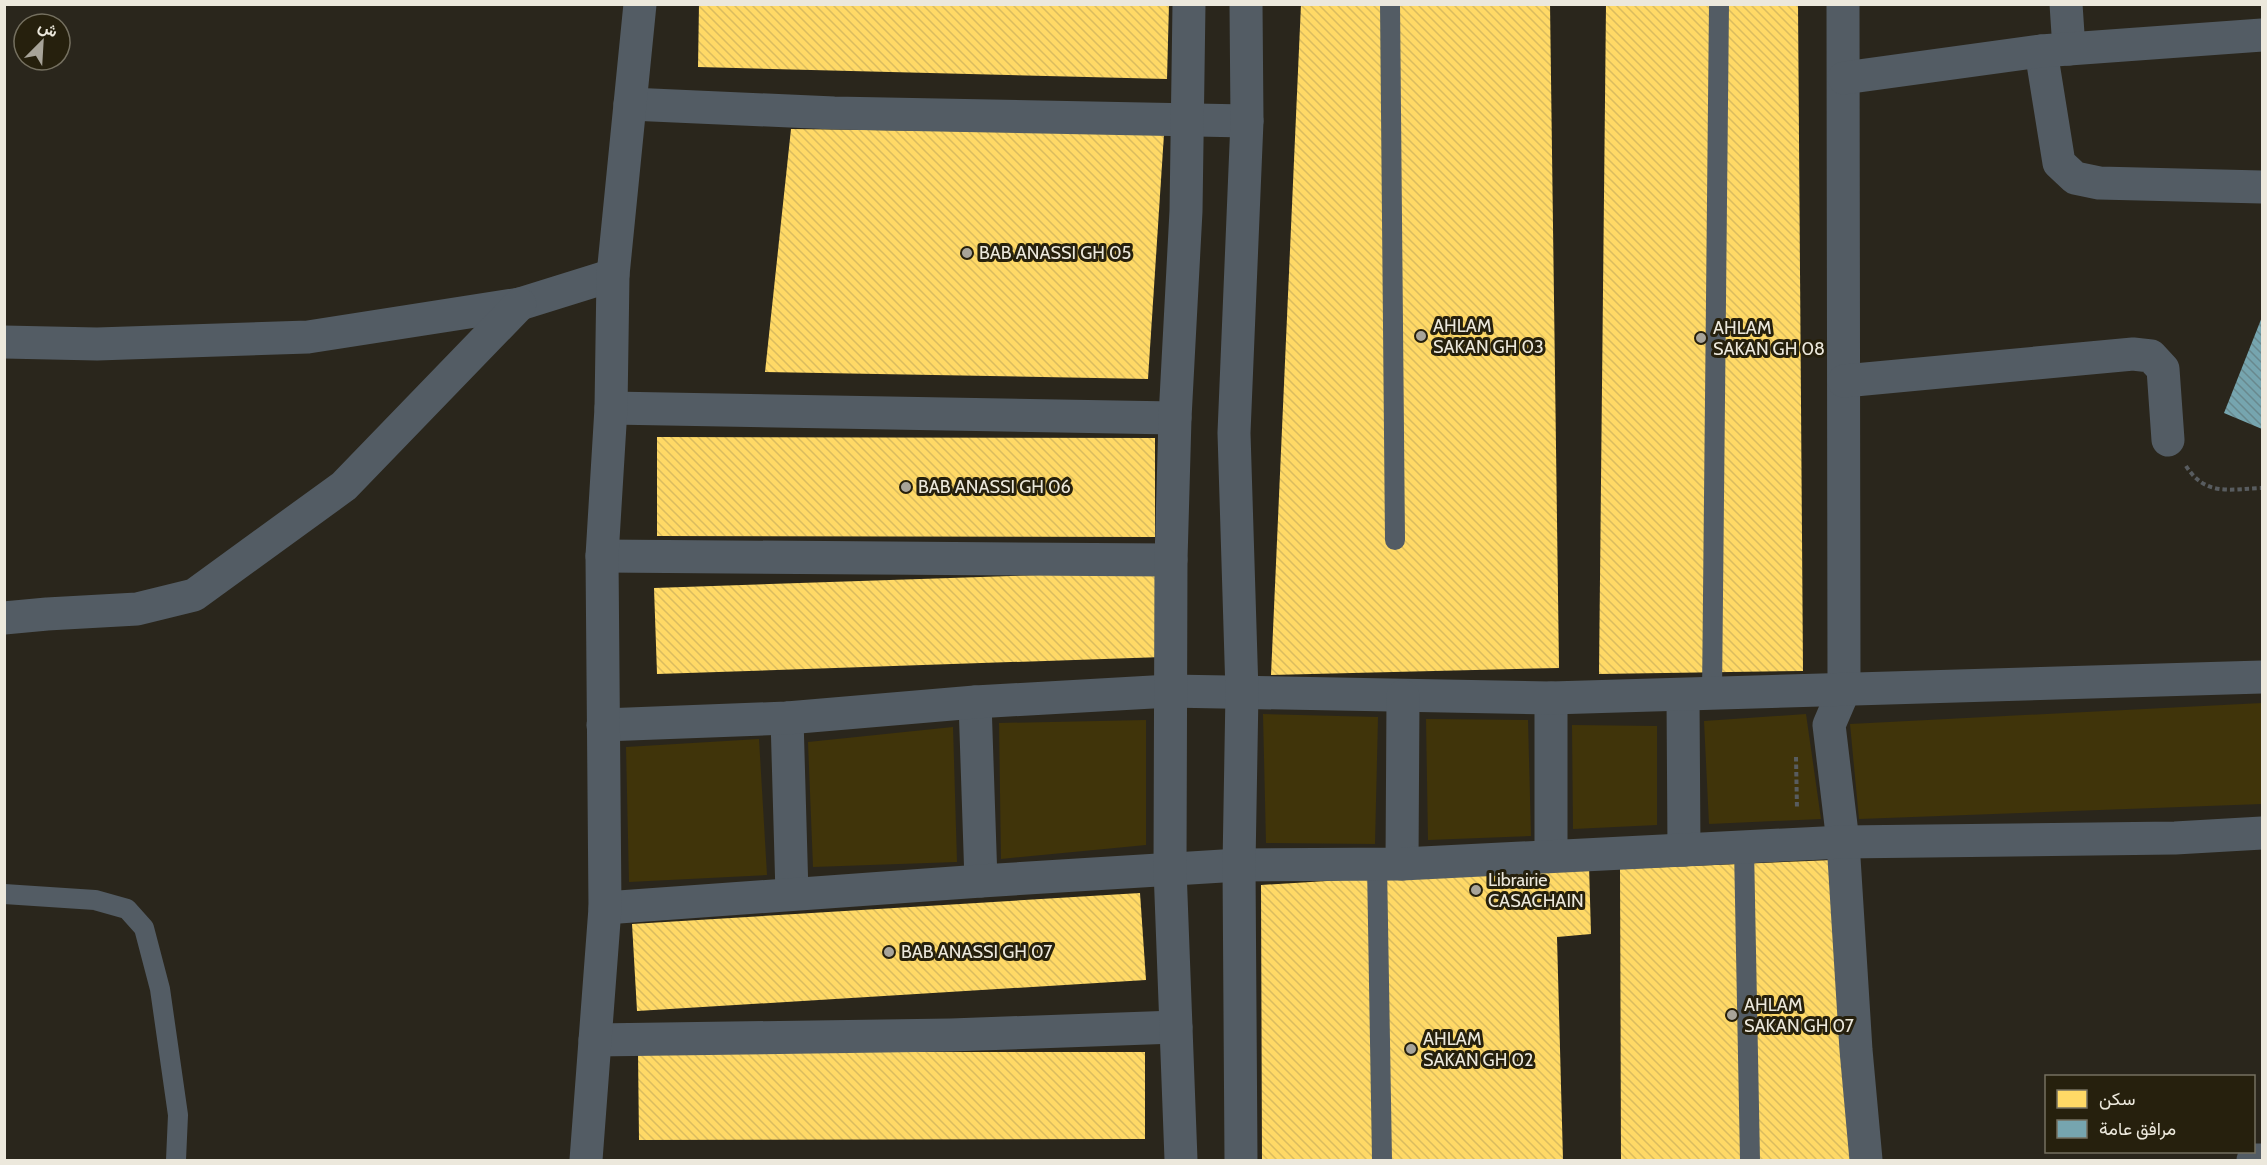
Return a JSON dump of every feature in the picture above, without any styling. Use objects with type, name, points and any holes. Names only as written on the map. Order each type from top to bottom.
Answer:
[{"type":"street","points":[[586,1161],[605,908],[602,556],[611,408],[613,275],[640,4]]},
{"type":"street","points":[[1181,1161],[1170,869],[1170,691],[1175,417],[1186,211],[1189,4]]},
{"type":"street","points":[[1241,1161],[1239,865],[1242,692],[1234,433],[1247,120],[1246,4]]},
{"type":"street","points":[[1843,4],[1844,690],[1829,724],[1843,842],[1856,1050],[1866,1161]]},
{"type":"street","points":[[2066,4],[2055,50],[2059,163],[2075,178],[2099,183],[2262,187]]},
{"type":"street","points":[[1844,78],[2055,50],[2262,35]]},
{"type":"street","points":[[630,104],[834,113],[1247,120]]},
{"type":"street","points":[[4,342],[97,344],[308,337],[520,304],[613,275]]},
{"type":"street","points":[[4,618],[137,609],[194,595],[344,486],[520,304]]},
{"type":"street","points":[[1844,381],[2133,354],[2151,356],[2163,369],[2168,440]]},
{"type":"street","points":[[611,408],[1175,417]]},
{"type":"street","points":[[602,556],[1171,560]]},
{"type":"street","points":[[603,726],[787,718],[975,702],[1170,691],[1551,698],[2262,677]]},
{"type":"street","points":[[1684,850],[1698,695]]},
{"type":"street","points":[[1390,864],[1403,696]]},
{"type":"street","points":[[1551,698],[1551,856]]},
{"type":"street","points":[[975,702],[981,881]]},
{"type":"street","points":[[787,718],[792,894]]},
{"type":"street","points":[[605,908],[1239,865],[1390,864],[1843,842],[2175,838],[2262,833]]},
{"type":"street","points":[[595,1040],[951,1035],[1176,1027]]},
{"type":"street","points":[[2253,1161],[2262,1160]]},
{"type":"lane","points":[[1390,4],[1395,540]]},
{"type":"lane","points":[[1698,695],[1719,4]]},
{"type":"lane","points":[[1744,847],[1750,1161]]},
{"type":"lane","points":[[1382,1161],[1390,864]]},
{"type":"lane","points":[[4,894],[95,900],[127,909],[144,928],[160,989],[172,1069],[178,1115],[176,1161]]},
{"type":"path","points":[[2168,440],[2192,476],[2205,486],[2221,490],[2262,488]]},
{"type":"path","points":[[1796,755],[1797,819]]},
{"type":"shaded area","points":[[2262,703],[2262,804],[1859,819],[1850,724]]},
{"type":"shaded area","points":[[1263,714],[1378,717],[1375,844],[1266,843]]},
{"type":"shaded area","points":[[1806,714],[1821,819],[1709,824],[1704,721]]},
{"type":"shaded area","points":[[1426,719],[1528,720],[1531,836],[1428,840]]},
{"type":"shaded area","points":[[1146,720],[1146,845],[1001,859],[999,723]]},
{"type":"shaded area","points":[[1572,725],[1657,726],[1657,825],[1573,829]]},
{"type":"shaded area","points":[[953,727],[957,862],[813,867],[808,742]]},
{"type":"shaded area","points":[[759,739],[767,875],[629,882],[626,747]]},
{"type":"building: سكن","points":[[699,4],[1169,4],[1167,79],[698,67]]},
{"type":"building: سكن","name":"AHLAM SAKAN GH 03","points":[[1301,4],[1550,4],[1559,668],[1271,675]]},
{"type":"building: سكن","name":"AHLAM SAKAN GH 08","points":[[1606,4],[1798,4],[1803,671],[1599,674]]},
{"type":"building: سكن","name":"BAB ANASSI GH 05","points":[[791,129],[1164,134],[1148,379],[765,372]]},
{"type":"building: سكن","name":"BAB ANASSI GH 06","points":[[657,437],[1155,438],[1155,537],[657,536]]},
{"type":"building: سكن","points":[[1160,571],[1163,657],[657,674],[654,588]]},
{"type":"building: سكن","name":"AHLAM SAKAN GH 07","points":[[1833,860],[1854,1160],[1621,1160],[1620,869]]},
{"type":"building: سكن","name":"AHLAM SAKAN GH 02","points":[[1589,865],[1591,934],[1557,937],[1563,1160],[1262,1160],[1261,885]]},
{"type":"building: سكن","name":"BAB ANASSI GH 07","points":[[1140,893],[1146,980],[637,1011],[632,924]]},
{"type":"building: سكن","points":[[638,1052],[1145,1052],[1145,1139],[639,1140]]},
{"type":"building: مرافق عامة","points":[[2262,317],[2262,429],[2224,413]]},
{"type":"place","name":"BAB ANASSI GH 05","points":[[967,253]]},
{"type":"place","name":"AHLAM SAKAN GH 03","points":[[1421,336]]},
{"type":"place","name":"AHLAM SAKAN GH 08","points":[[1701,338]]},
{"type":"place","name":"BAB ANASSI GH 06","points":[[906,487]]},
{"type":"place","name":"Librairie CASACHAIN","points":[[1476,890]]},
{"type":"place","name":"BAB ANASSI GH 07","points":[[889,952]]},
{"type":"place","name":"AHLAM SAKAN GH 07","points":[[1732,1015]]},
{"type":"place","name":"AHLAM SAKAN GH 02","points":[[1411,1049]]}]
